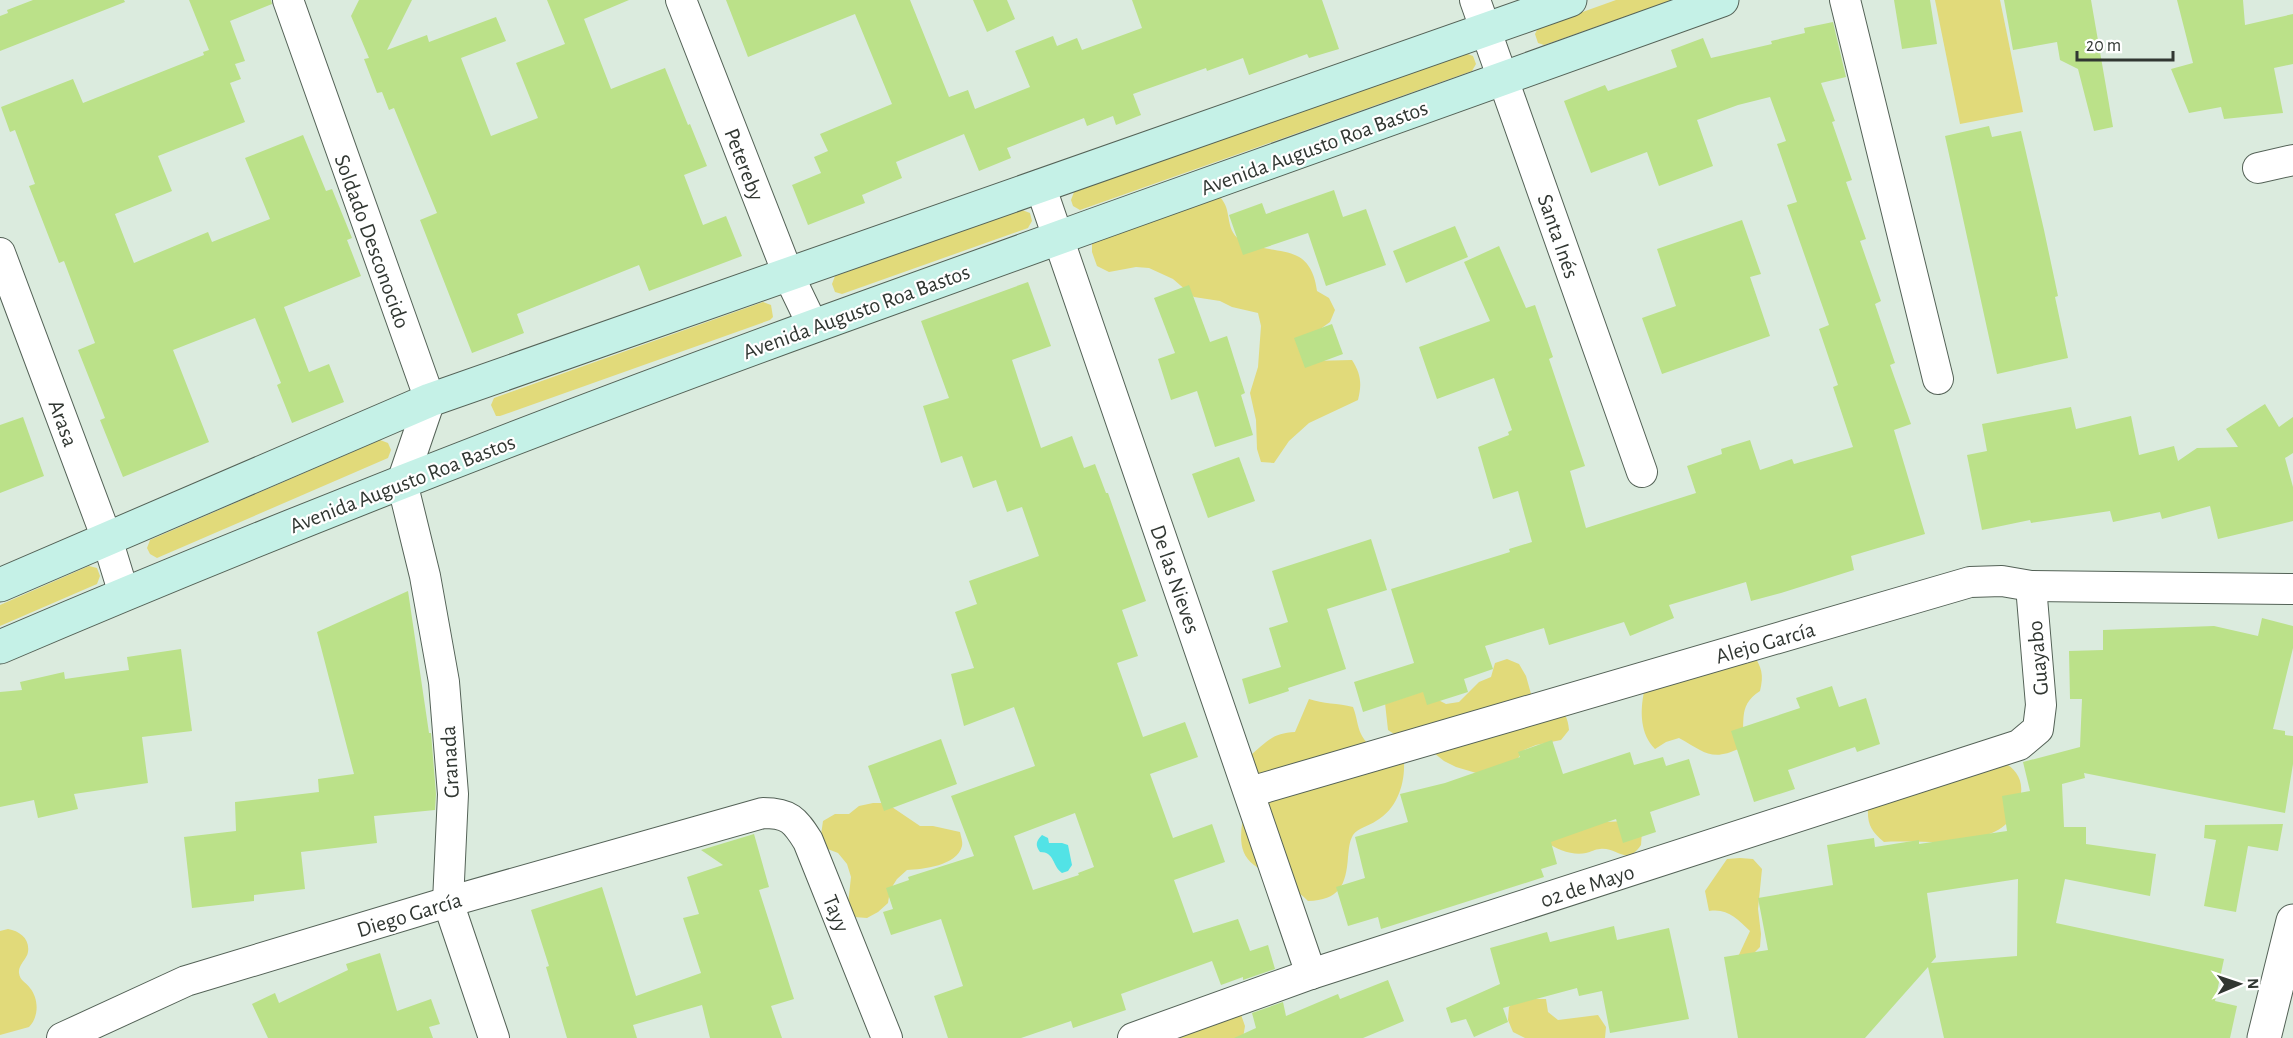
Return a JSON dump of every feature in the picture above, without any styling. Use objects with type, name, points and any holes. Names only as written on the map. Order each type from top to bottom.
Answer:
[{"type":"main road","points":[[0,585],[430,400],[1570,0]]},
{"type":"main road","name":"Avenida Augusto Roa Bastos","points":[[0,646],[402,482],[813,326],[1722,0]]},
{"type":"street","name":"Soldado Desconocido","points":[[288,0],[430,400]]},
{"type":"street","name":"Petereby","points":[[681,0],[788,274],[813,326]]},
{"type":"street","name":"Santa Inés","points":[[1475,0],[1642,472]]},
{"type":"street","points":[[1845,0],[1938,379]]},
{"type":"street","points":[[2258,168],[2293,160]]},
{"type":"street","name":"De las Nieves","points":[[1040,185],[1311,974]]},
{"type":"street","name":"Arasa","points":[[0,253],[107,539],[124,594]]},
{"type":"street","points":[[402,482],[430,400]]},
{"type":"street","name":"Granada","points":[[402,482],[425,576],[444,682],[453,794],[448,902],[494,1038]]},
{"type":"street","name":"Alejo García","points":[[1250,792],[1970,582],[2002,581],[2031,586],[2293,589]]},
{"type":"street","name":"Guayabo","points":[[2031,586],[2041,705],[2038,729]]},
{"type":"street","name":"02 de Mayo","points":[[1133,1038],[1311,974],[2019,745],[2038,729]]},
{"type":"street","name":"Diego García","points":[[62,1038],[186,981],[448,902],[763,813]]},
{"type":"street","name":"Tayy","points":[[763,813],[781,813],[797,823],[808,841],[887,1038]]},
{"type":"street","points":[[2264,1038],[2293,921]]},
{"type":"shaded area","points":[[1616,0],[1673,0],[1544,45],[1538,43],[1535,34],[1538,28]]},
{"type":"shaded area","points":[[1935,0],[2000,0],[2023,112],[1960,124]]},
{"type":"shaded area","points":[[1465,53],[1473,56],[1476,64],[1472,71],[1080,210],[1073,206],[1071,200],[1074,192]]},
{"type":"shaded area","points":[[1213,191],[1225,205],[1232,231],[1239,239],[1251,245],[1297,256],[1306,263],[1313,274],[1317,291],[1329,298],[1335,310],[1330,322],[1319,330],[1311,361],[1352,360],[1359,375],[1358,400],[1309,423],[1289,441],[1274,463],[1261,462],[1257,449],[1256,420],[1250,393],[1258,367],[1261,326],[1258,313],[1232,307],[1220,301],[1194,297],[1173,279],[1149,268],[1136,267],[1109,272],[1097,266],[1092,252],[1092,237]]},
{"type":"shaded area","points":[[1022,210],[1030,213],[1032,221],[1028,228],[842,294],[835,292],[832,284],[835,276]]},
{"type":"shaded area","points":[[763,302],[771,305],[773,317],[770,320],[500,416],[496,416],[491,405],[494,398]]},
{"type":"shaded area","points":[[380,440],[388,443],[391,450],[388,458],[157,558],[150,554],[147,548],[150,540]]},
{"type":"shaded area","points":[[89,566],[97,568],[100,576],[97,584],[0,626],[0,605]]},
{"type":"shaded area","points":[[1752,653],[1761,671],[1761,685],[1760,691],[1747,703],[1740,748],[1722,754],[1708,754],[1679,738],[1655,749],[1646,736],[1642,722],[1644,692]]},
{"type":"shaded area","points":[[1507,659],[1519,664],[1526,676],[1533,701],[1562,711],[1568,722],[1569,730],[1561,740],[1524,750],[1516,761],[1483,775],[1456,767],[1388,730],[1385,703],[1410,690],[1423,692],[1446,704],[1459,702],[1479,682],[1491,677],[1495,663]]},
{"type":"shaded area","points":[[1309,699],[1353,707],[1364,740],[1374,748],[1404,762],[1403,779],[1394,803],[1383,816],[1353,835],[1349,846],[1345,876],[1339,890],[1327,898],[1308,901],[1248,859],[1242,846],[1241,831],[1248,757],[1274,737],[1295,732]]},
{"type":"shaded area","points":[[2001,761],[2010,766],[2021,783],[2021,793],[2015,813],[2003,827],[1986,835],[1966,840],[1884,842],[1871,827],[1868,807],[1930,785],[1943,786],[1953,776]]},
{"type":"shaded area","points":[[886,803],[920,826],[933,826],[960,832],[962,846],[959,853],[947,862],[907,870],[890,890],[888,903],[878,912],[867,918],[854,917],[848,904],[851,877],[847,864],[838,853],[825,848],[821,835],[823,821],[835,814],[849,814],[859,806]]},
{"type":"shaded area","points":[[1626,821],[1642,831],[1641,845],[1631,855],[1622,855],[1606,849],[1581,854],[1571,853],[1560,850],[1547,842],[1605,822]]},
{"type":"shaded area","points":[[1727,859],[1753,859],[1762,869],[1758,909],[1761,934],[1760,947],[1750,957],[1737,959],[1750,931],[1727,913],[1709,911],[1705,891]]},
{"type":"shaded area","points":[[8,929],[20,934],[26,940],[27,955],[19,973],[33,992],[37,1008],[35,1018],[29,1027],[0,1035],[0,931]]},
{"type":"shaded area","points":[[1519,999],[1546,999],[1548,1012],[1558,1020],[1598,1015],[1606,1027],[1605,1038],[1525,1038],[1513,1032],[1508,1020],[1509,1007]]},
{"type":"shaded area","points":[[1240,1012],[1245,1026],[1243,1038],[1144,1038]]},
{"type":"water","points":[[1042,835],[1048,838],[1049,843],[1068,845],[1072,865],[1068,871],[1062,873],[1048,854],[1040,852],[1037,843]]},
{"type":"building","points":[[33,0],[124,0],[125,2],[0,51],[0,16],[8,13],[7,10]]},
{"type":"building","points":[[189,0],[271,0],[272,4],[230,21],[245,61],[235,64],[241,79],[230,83],[245,122],[158,156],[172,191],[115,214],[134,263],[208,232],[212,242],[270,219],[245,158],[303,135],[326,191],[332,189],[352,238],[347,240],[361,276],[284,307],[309,372],[329,364],[344,402],[292,423],[277,385],[281,383],[255,318],[173,350],[209,442],[123,477],[100,420],[105,418],[78,350],[95,343],[64,261],[59,263],[29,186],[35,184],[15,130],[10,132],[1,107],[73,79],[83,103],[204,55],[203,52],[209,50]]},
{"type":"building","points":[[359,0],[412,0],[387,50],[427,35],[429,42],[496,17],[506,41],[461,58],[491,136],[538,118],[516,63],[565,44],[547,0],[629,0],[584,19],[611,89],[665,68],[707,166],[684,175],[703,225],[726,216],[742,256],[649,291],[639,265],[517,314],[524,333],[472,353],[420,220],[437,213],[394,108],[389,110],[382,92],[377,93],[364,59],[369,58],[351,16]]},
{"type":"building","points":[[726,0],[910,0],[949,97],[968,90],[975,109],[1030,87],[1015,51],[1053,36],[1057,46],[1077,38],[1082,50],[1142,28],[1132,0],[1322,0],[1339,49],[1309,58],[1307,54],[1249,75],[1243,58],[1207,71],[1206,68],[1133,94],[1141,115],[1116,125],[1113,116],[1087,126],[1084,118],[1007,148],[1011,158],[979,171],[964,134],[896,162],[902,178],[862,195],[865,203],[808,225],[792,185],[821,173],[814,157],[828,151],[820,134],[892,104],[855,14],[748,57]]},
{"type":"building","points":[[973,0],[1007,0],[1015,19],[987,32]]},
{"type":"building","points":[[1894,0],[1930,0],[1937,44],[1902,49]]},
{"type":"building","points":[[2004,0],[2091,0],[2113,127],[2094,131],[2078,69],[2060,60],[2057,42],[2013,50]]},
{"type":"building","points":[[2177,0],[2243,0],[2245,25],[2293,14],[2293,64],[2274,68],[2283,113],[2224,119],[2221,107],[2189,113],[2171,69],[2193,63]]},
{"type":"building","points":[[1833,22],[1846,77],[1821,83],[1852,180],[1846,182],[1866,239],[1860,241],[1881,301],[1875,304],[1895,363],[1890,365],[1911,424],[1894,430],[1925,534],[1851,556],[1854,570],[1781,593],[1751,601],[1746,582],[1669,605],[1674,618],[1630,636],[1624,622],[1549,645],[1544,628],[1485,646],[1493,669],[1464,679],[1468,692],[1427,705],[1423,692],[1363,712],[1354,682],[1414,663],[1391,589],[1510,552],[1509,549],[1532,542],[1518,491],[1493,499],[1478,447],[1509,435],[1508,432],[1512,430],[1494,378],[1437,399],[1419,347],[1490,321],[1464,262],[1499,246],[1526,308],[1535,305],[1553,357],[1549,359],[1585,466],[1570,471],[1586,528],[1696,493],[1687,466],[1722,454],[1721,449],[1750,440],[1760,470],[1792,459],[1794,464],[1853,447],[1833,387],[1838,385],[1819,329],[1829,325],[1787,205],[1797,202],[1777,144],[1786,141],[1770,97],[1738,105],[1697,120],[1713,166],[1659,186],[1647,152],[1591,173],[1564,101],[1605,85],[1608,91],[1677,67],[1671,50],[1703,38],[1711,58],[1772,44],[1771,41],[1805,33],[1804,28]]},
{"type":"building","points":[[1989,126],[1992,137],[2021,131],[2058,296],[2055,297],[2068,358],[1997,374],[1945,136]]},
{"type":"building","points":[[1334,190],[1343,217],[1366,209],[1386,265],[1326,286],[1308,233],[1243,255],[1229,215],[1262,203],[1266,214]]},
{"type":"building","points":[[1742,220],[1761,274],[1750,277],[1770,336],[1662,374],[1642,318],[1676,306],[1657,249]]},
{"type":"building","points":[[1455,226],[1468,257],[1406,283],[1393,251]]},
{"type":"building","points":[[1028,282],[1051,346],[1012,360],[1041,448],[1072,436],[1084,468],[1095,464],[1106,493],[1108,493],[1146,601],[1122,610],[1138,656],[1117,663],[1143,737],[1185,722],[1198,757],[1150,774],[1173,838],[1212,824],[1225,862],[1174,880],[1193,933],[1238,919],[1250,951],[1268,945],[1275,969],[1221,985],[1212,961],[1121,994],[1126,1010],[1073,1028],[1071,1021],[1021,1038],[948,1038],[934,996],[963,986],[941,919],[891,935],[883,912],[893,909],[886,888],[909,880],[908,877],[974,856],[951,796],[1035,766],[1014,707],[964,726],[951,674],[974,668],[955,612],[977,604],[969,581],[1039,556],[1022,507],[1007,512],[996,480],[973,488],[962,456],[941,463],[923,406],[949,398],[921,321]],"holes":[[[1075,813],[1094,867],[1078,873],[1079,875],[1033,890],[1014,836]]]},
{"type":"building","points":[[1189,285],[1210,342],[1227,336],[1245,393],[1241,395],[1253,435],[1215,447],[1197,391],[1171,400],[1158,359],[1175,353],[1154,298]]},
{"type":"building","points":[[1332,324],[1343,354],[1305,368],[1294,338]]},
{"type":"building","points":[[2265,404],[2279,427],[2293,417],[2293,453],[2285,458],[2293,487],[2293,521],[2218,539],[2210,506],[2162,519],[2160,512],[2113,522],[2110,511],[2031,523],[2030,520],[1982,530],[1967,455],[1987,451],[1982,424],[2071,407],[2076,429],[2131,416],[2139,455],[2174,446],[2178,461],[2197,448],[2238,447],[2226,429]]},
{"type":"building","points":[[23,417],[44,476],[0,493],[0,425]]},
{"type":"building","points":[[1239,457],[1255,501],[1208,518],[1192,474]]},
{"type":"building","points":[[1371,539],[1387,590],[1327,609],[1346,669],[1288,688],[1289,691],[1249,704],[1242,679],[1281,667],[1269,628],[1288,622],[1272,571]]},
{"type":"building","points":[[408,591],[429,733],[431,733],[436,794],[435,810],[374,816],[377,843],[301,852],[305,889],[254,895],[254,901],[192,908],[184,837],[236,831],[235,802],[319,792],[318,779],[354,774],[317,632]]},
{"type":"building","points":[[2262,618],[2293,626],[2293,648],[2273,729],[2285,731],[2285,735],[2293,736],[2293,764],[2285,813],[2084,773],[2085,778],[2062,784],[2064,827],[2086,827],[2086,844],[2156,854],[2150,896],[2065,879],[2056,923],[2224,959],[2215,1001],[2237,1006],[2230,1038],[1944,1038],[1928,967],[1865,1038],[1738,1038],[1724,957],[1768,950],[1758,898],[1833,885],[1827,845],[1874,838],[1875,847],[1919,840],[1919,844],[2007,831],[2002,796],[2030,791],[2023,762],[2080,747],[2082,699],[2070,699],[2069,651],[2103,650],[2103,630],[2214,626],[2258,636]],"holes":[[[2018,879],[2017,956],[1931,963],[1936,957],[1927,893]]]},
{"type":"building","points":[[181,649],[192,731],[142,737],[148,783],[74,794],[78,809],[38,818],[34,800],[0,807],[0,692],[22,690],[20,682],[64,672],[65,679],[129,670],[127,657]]},
{"type":"building","points":[[1832,686],[1839,707],[1866,698],[1880,744],[1857,752],[1855,747],[1788,770],[1795,789],[1754,802],[1731,731],[1800,708],[1796,698]]},
{"type":"building","points":[[941,739],[957,784],[884,811],[868,766]]},
{"type":"building","points":[[1552,740],[1563,774],[1630,752],[1634,765],[1663,757],[1666,766],[1689,759],[1700,795],[1650,812],[1656,832],[1623,843],[1616,819],[1551,842],[1557,864],[1541,869],[1544,877],[1381,929],[1378,917],[1348,926],[1336,887],[1365,878],[1355,837],[1408,822],[1400,794],[1445,783],[1520,757],[1518,752]]},
{"type":"building","points":[[2283,824],[2278,851],[2248,846],[2236,912],[2204,906],[2216,840],[2204,838],[2205,825]]},
{"type":"building","points":[[754,834],[769,887],[759,890],[794,999],[771,1006],[782,1038],[710,1038],[702,1005],[633,1025],[637,1038],[567,1038],[546,967],[549,966],[531,910],[602,887],[636,996],[701,973],[683,918],[699,914],[687,877],[723,865],[701,850]]},
{"type":"building","points":[[1614,926],[1617,940],[1669,928],[1689,1019],[1610,1033],[1602,991],[1579,996],[1577,988],[1503,1008],[1508,1022],[1474,1037],[1466,1019],[1451,1023],[1446,1008],[1500,984],[1490,948],[1547,932],[1550,942]]},
{"type":"building","points":[[380,953],[397,1011],[431,999],[440,1024],[429,1027],[433,1038],[268,1038],[252,1004],[275,993],[279,1003],[348,970],[346,964]]},
{"type":"building","points":[[1388,980],[1404,1021],[1363,1038],[1234,1038],[1256,1028],[1252,1013],[1283,1002],[1286,1016],[1338,994],[1340,999]]}]
